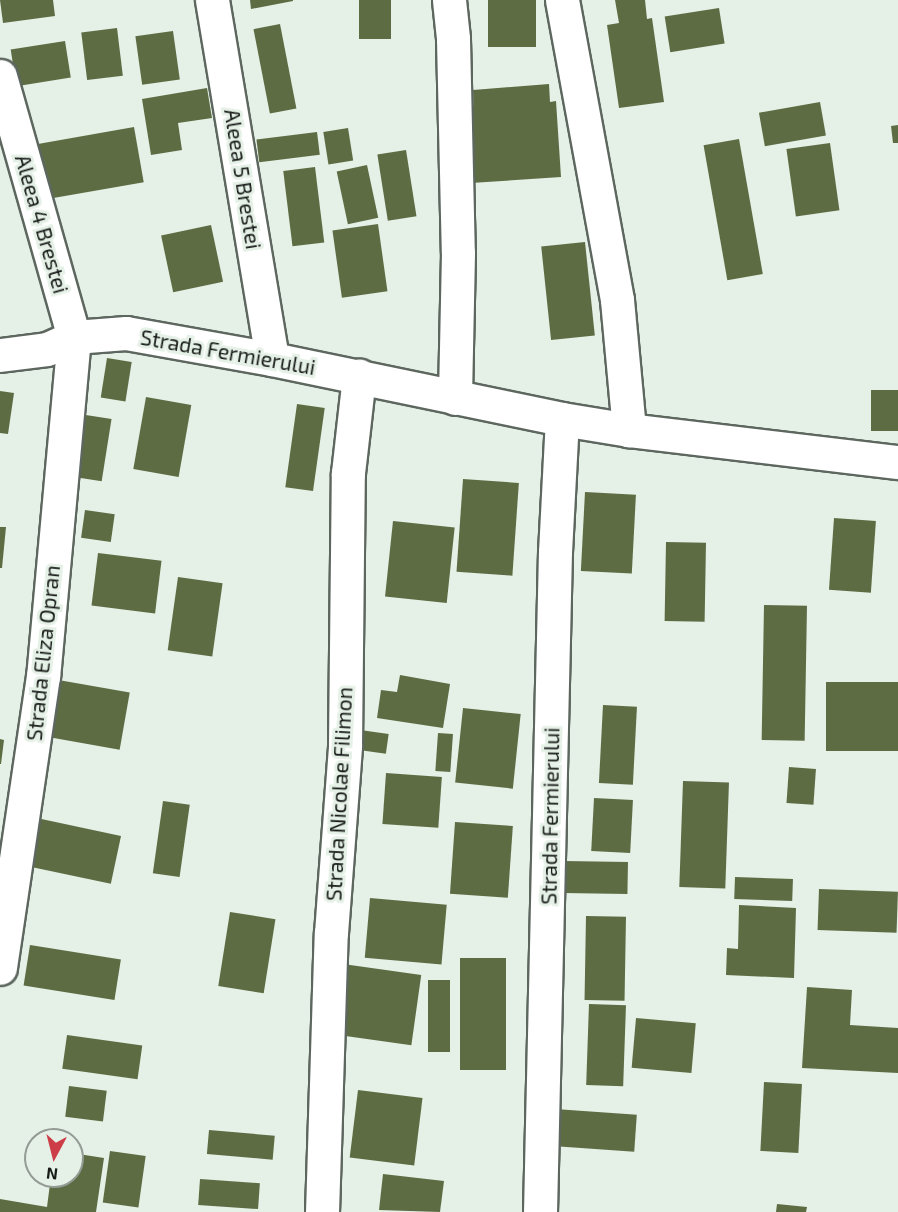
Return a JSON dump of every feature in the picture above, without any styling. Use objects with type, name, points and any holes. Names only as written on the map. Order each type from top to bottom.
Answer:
[{"type":"street","name":"Aleea 5 Brestei","points":[[212,0],[272,359]]},
{"type":"street","points":[[449,0],[453,39],[458,253],[455,398]]},
{"type":"street","points":[[561,0],[616,300],[629,430]]},
{"type":"street","name":"Aleea 4 Brestei","points":[[0,76],[74,337]]},
{"type":"street","name":"Strada Fermierului","points":[[0,355],[47,349],[74,337],[126,333],[359,376],[562,419],[629,430],[898,462]]},
{"type":"street","name":"Strada Eliza Opran","points":[[0,968],[43,676],[74,337]]},
{"type":"street","name":"Strada Nicolae Filimon","points":[[322,1212],[331,933],[345,746],[348,472],[359,376]]},
{"type":"street","name":"Strada Fermierului","points":[[540,1212],[555,552],[562,419]]},
{"type":"building","points":[[0,0],[53,0],[55,16],[3,23]]},
{"type":"building","points":[[250,0],[293,0],[293,1],[251,9]]},
{"type":"building","points":[[359,0],[391,0],[391,39],[359,39]]},
{"type":"building","points":[[488,0],[536,0],[536,47],[488,47]]},
{"type":"building","points":[[615,0],[645,0],[647,19],[652,18],[664,102],[619,108],[607,25],[619,23]]},
{"type":"building","points":[[719,8],[725,44],[670,52],[665,17]]},
{"type":"building","points":[[280,24],[296,108],[270,114],[253,29]]},
{"type":"building","points":[[117,28],[123,76],[87,80],[81,32]]},
{"type":"building","points":[[173,31],[180,80],[142,85],[135,36]]},
{"type":"building","points":[[65,41],[71,78],[16,86],[11,50]]},
{"type":"building","points":[[549,84],[550,102],[556,101],[561,177],[471,183],[466,108],[474,107],[473,90]]},
{"type":"building","points":[[207,88],[212,118],[178,123],[182,150],[151,155],[142,99]]},
{"type":"building","points":[[820,102],[826,135],[765,146],[759,113]]},
{"type":"building","points":[[898,125],[898,143],[893,143],[891,126]]},
{"type":"building","points":[[134,127],[144,182],[46,199],[37,144]]},
{"type":"building","points":[[348,128],[353,161],[328,165],[323,132]]},
{"type":"building","points":[[317,132],[320,155],[259,162],[256,139]]},
{"type":"building","points":[[739,139],[763,274],[727,280],[704,145]]},
{"type":"building","points":[[830,143],[839,210],[796,216],[786,149]]},
{"type":"building","points":[[406,150],[416,216],[388,221],[377,155]]},
{"type":"building","points":[[367,165],[378,218],[348,224],[337,171]]},
{"type":"building","points":[[315,167],[324,242],[293,246],[283,171]]},
{"type":"building","points":[[378,224],[387,291],[342,298],[332,230]]},
{"type":"building","points":[[211,225],[223,282],[173,292],[161,236]]},
{"type":"building","points":[[585,242],[595,335],[551,340],[541,247]]},
{"type":"building","points":[[107,358],[132,362],[125,401],[101,398]]},
{"type":"building","points":[[871,390],[898,390],[898,431],[871,431]]},
{"type":"building","points":[[0,391],[14,393],[8,434],[0,433]]},
{"type":"building","points":[[146,397],[191,405],[179,477],[133,469]]},
{"type":"building","points":[[297,404],[325,408],[313,491],[285,487]]},
{"type":"building","points":[[73,413],[112,419],[102,481],[63,475]]},
{"type":"building","points":[[463,479],[519,483],[512,576],[457,572]]},
{"type":"building","points":[[585,492],[636,495],[632,574],[581,571]]},
{"type":"building","points":[[85,510],[115,514],[111,542],[81,538]]},
{"type":"building","points":[[834,518],[876,521],[871,593],[829,590]]},
{"type":"building","points":[[393,521],[455,527],[447,603],[385,597]]},
{"type":"building","points":[[0,527],[6,527],[2,568],[0,568]]},
{"type":"building","points":[[666,542],[706,543],[705,622],[665,621]]},
{"type":"building","points":[[98,553],[162,561],[155,613],[92,606]]},
{"type":"building","points":[[178,577],[223,583],[212,657],[168,650]]},
{"type":"building","points":[[764,605],[807,606],[805,741],[762,740]]},
{"type":"building","points":[[400,675],[450,684],[443,728],[377,718],[381,690],[397,692]]},
{"type":"building","points":[[47,678],[130,693],[120,750],[37,735]]},
{"type":"building","points":[[826,682],[898,682],[898,751],[826,751]]},
{"type":"building","points":[[603,705],[637,707],[633,785],[599,783]]},
{"type":"building","points":[[463,708],[521,714],[513,789],[455,783]]},
{"type":"building","points":[[353,729],[389,734],[386,754],[350,749]]},
{"type":"building","points":[[438,733],[453,734],[450,772],[435,771]]},
{"type":"building","points":[[0,739],[4,740],[1,764],[0,764]]},
{"type":"building","points":[[789,767],[816,769],[813,805],[786,803]]},
{"type":"building","points":[[386,773],[442,777],[438,828],[382,824]]},
{"type":"building","points":[[683,781],[729,783],[725,889],[679,887]]},
{"type":"building","points":[[594,798],[633,800],[630,853],[591,851]]},
{"type":"building","points":[[163,801],[190,805],[180,877],[153,873]]},
{"type":"building","points":[[32,817],[121,836],[111,884],[22,865]]},
{"type":"building","points":[[455,822],[513,826],[508,898],[450,894]]},
{"type":"building","points":[[564,861],[628,862],[627,894],[563,893]]},
{"type":"building","points":[[735,877],[793,879],[792,901],[734,899]]},
{"type":"building","points":[[819,889],[898,892],[897,933],[818,930]]},
{"type":"building","points":[[370,898],[447,905],[441,964],[365,958]]},
{"type":"building","points":[[739,905],[796,908],[794,978],[726,975],[727,948],[738,949]]},
{"type":"building","points":[[230,912],[275,919],[264,993],[218,986]]},
{"type":"building","points":[[586,916],[626,917],[625,1001],[585,1000]]},
{"type":"building","points":[[30,945],[121,959],[114,1000],[24,985]]},
{"type":"building","points":[[460,958],[506,958],[506,1070],[460,1070]]},
{"type":"building","points":[[343,964],[421,975],[411,1045],[333,1034]]},
{"type":"building","points":[[428,980],[450,980],[450,1052],[428,1052]]},
{"type":"building","points":[[807,987],[852,990],[850,1025],[898,1028],[898,1073],[802,1068]]},
{"type":"building","points":[[589,1004],[626,1005],[623,1086],[586,1085]]},
{"type":"building","points":[[636,1018],[696,1023],[691,1073],[632,1068]]},
{"type":"building","points":[[67,1035],[142,1046],[138,1079],[62,1069]]},
{"type":"building","points":[[764,1082],[802,1084],[798,1153],[760,1151]]},
{"type":"building","points":[[69,1086],[107,1091],[103,1121],[65,1117]]},
{"type":"building","points":[[358,1090],[423,1098],[414,1165],[350,1157]]},
{"type":"building","points":[[555,1109],[637,1115],[634,1152],[552,1146]]},
{"type":"building","points":[[209,1130],[275,1136],[273,1160],[207,1154]]},
{"type":"building","points":[[110,1151],[146,1156],[138,1208],[103,1202]]},
{"type":"building","points":[[84,1155],[104,1158],[96,1212],[0,1212],[0,1199],[47,1207],[49,1188],[84,1188]]},
{"type":"building","points":[[383,1174],[444,1181],[440,1212],[379,1210]]},
{"type":"building","points":[[200,1179],[260,1183],[258,1209],[198,1205]]},
{"type":"building","points":[[777,1204],[807,1207],[806,1212],[776,1212]]}]
